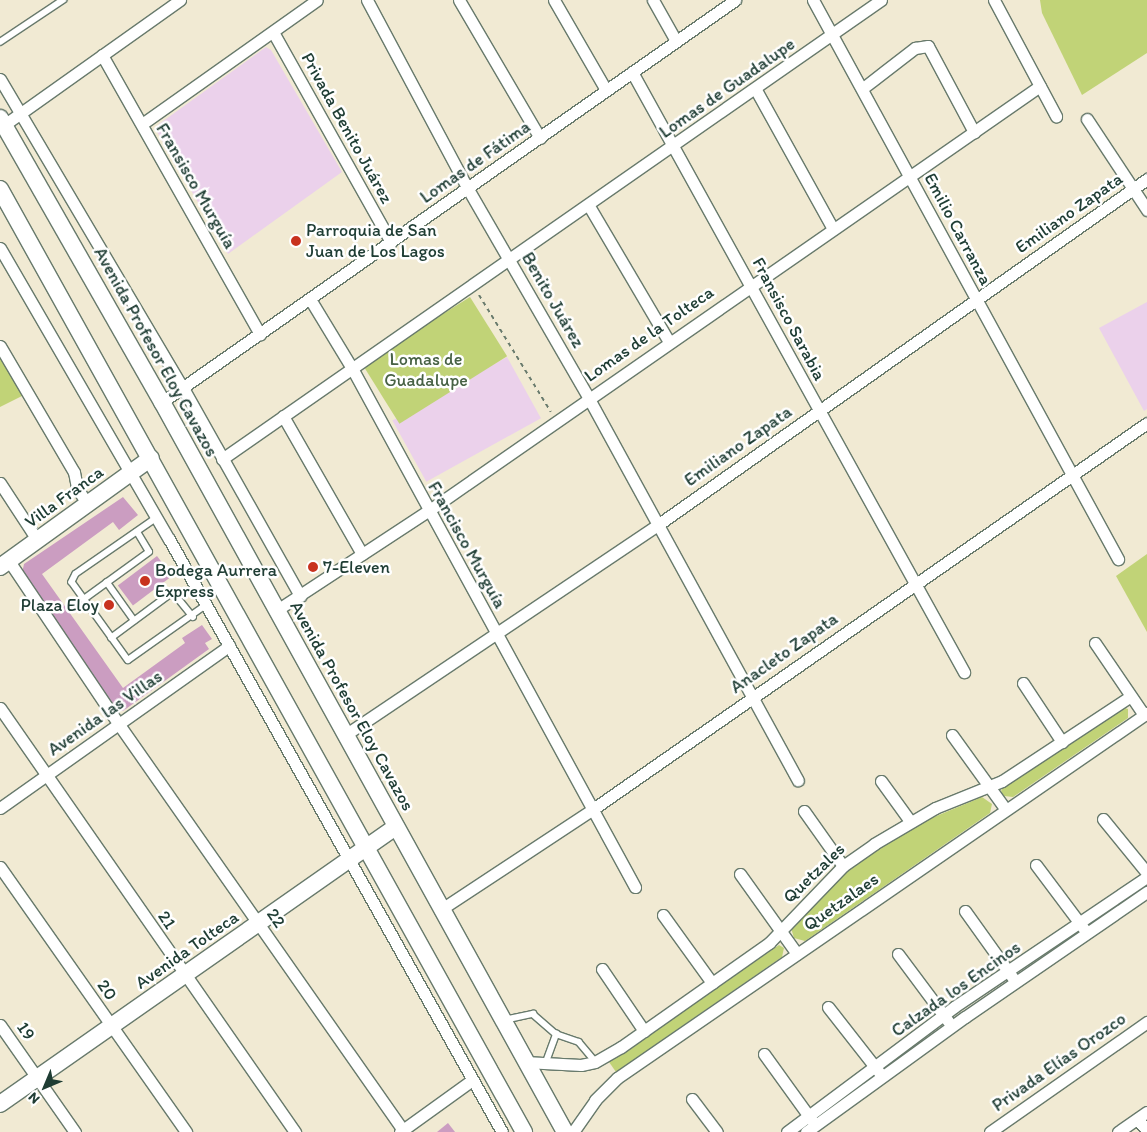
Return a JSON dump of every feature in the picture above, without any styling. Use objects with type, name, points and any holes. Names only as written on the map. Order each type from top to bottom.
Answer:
[{"type":"main road","name":"Avenida Profesor Eloy Cavazos","points":[[2,121],[162,402],[440,910],[565,1132]]},
{"type":"main road","points":[[0,189],[524,1132]]},
{"type":"main road","name":"Villa Franca","points":[[5,564],[151,458]]},
{"type":"main road","name":"Avenida Tolteca","points":[[0,1104],[395,827]]},
{"type":"street","points":[[2,121],[21,113],[180,0]]},
{"type":"street","points":[[142,124],[317,0]]},
{"type":"street","name":"Benito Juárez","points":[[367,0],[468,189],[511,261],[659,524],[751,697]]},
{"type":"street","points":[[459,0],[540,138]]},
{"type":"street","points":[[554,0],[606,90]]},
{"type":"street","points":[[652,0],[676,41]]},
{"type":"street","name":"Lomas de Fátima","points":[[162,402],[735,0]]},
{"type":"street","name":"Emilio Carranza","points":[[813,0],[911,176],[1070,475],[1118,558]]},
{"type":"street","name":"Lomas de Guadalupe","points":[[222,459],[511,261],[881,0]]},
{"type":"street","points":[[994,0],[1056,116]]},
{"type":"street","name":"Privada Benito Juárez","points":[[273,32],[391,242]]},
{"type":"street","points":[[863,88],[915,48],[928,46],[974,132]]},
{"type":"street","name":"Fransisco Murguía","points":[[102,55],[260,334]]},
{"type":"street","name":"Fransisco Sarabia","points":[[632,72],[676,145],[818,410],[964,672]]},
{"type":"street","points":[[0,79],[183,388],[300,596]]},
{"type":"street","name":"Lomas de la Tolteca","points":[[277,610],[428,511],[750,284],[911,176],[1040,86]]},
{"type":"street","points":[[756,90],[833,229]]},
{"type":"street","points":[[1087,118],[1147,210]]},
{"type":"street","name":"Emiliano Zapata","points":[[345,736],[659,524],[1147,179]]},
{"type":"street","points":[[589,206],[669,342]]},
{"type":"street","points":[[0,248],[230,646],[502,1132]]},
{"type":"street","name":"Francisco Murguía","points":[[310,299],[353,370],[428,511],[635,887]]},
{"type":"street","points":[[0,346],[74,472],[77,488],[88,505]]},
{"type":"street","points":[[283,416],[362,554]]},
{"type":"street","name":"Anacleto Zapata","points":[[440,910],[593,809],[751,697],[1147,423]]},
{"type":"street","points":[[0,483],[38,541]]},
{"type":"street","name":"22","points":[[5,564],[259,924],[401,1131]]},
{"type":"street","points":[[1095,643],[1131,696],[1146,714]]},
{"type":"street","name":"Avenida las Villas","points":[[0,808],[120,726],[230,646]]},
{"type":"street","points":[[1023,683],[1062,742]]},
{"type":"street","name":"Quetzales","points":[[525,1062],[581,1065],[595,1062],[644,1031],[762,949],[843,866],[910,821],[990,786],[1062,742],[1131,696]]},
{"type":"street","points":[[751,697],[798,780]]},
{"type":"street","name":"21","points":[[0,708],[184,976],[295,1132]]},
{"type":"street","name":"Quetzalaes","points":[[573,1132],[595,1100],[617,1078],[1146,714]]},
{"type":"street","points":[[952,735],[1006,810]]},
{"type":"street","points":[[881,781],[910,821]]},
{"type":"street","points":[[804,811],[843,866]]},
{"type":"street","points":[[1102,819],[1147,875]]},
{"type":"street","points":[[1036,865],[1088,934]]},
{"type":"street","name":"20","points":[[0,867],[186,1132]]},
{"type":"street","points":[[740,874],[797,954]]},
{"type":"street","name":"Calzada los Encinos","points":[[810,1125],[875,1068],[944,1015],[1081,924],[1147,875]]},
{"type":"street","name":"Calzada los Encinos","points":[[787,1132],[810,1125],[883,1078],[952,1026],[1017,984],[1147,892]]},
{"type":"street","points":[[965,911],[1017,984]]},
{"type":"street","points":[[663,915],[712,983]]},
{"type":"street","points":[[898,954],[952,1026]]},
{"type":"street","points":[[602,969],[644,1031]]},
{"type":"street","points":[[828,1007],[883,1078]]},
{"type":"street","name":"Privada Elías Orozco","points":[[990,1132],[1147,1022]]},
{"type":"street","name":"19","points":[[0,1025],[75,1132]]},
{"type":"street","points":[[764,1054],[810,1125]]},
{"type":"street","points":[[401,1131],[472,1080]]},
{"type":"street","points":[[692,1099],[717,1132]]},
{"type":"street","points":[[1118,1132],[1147,1112]]},
{"type":"street","points":[[1137,1119],[1147,1130]]},
{"type":"lane","points":[[0,42],[63,0]]},
{"type":"lane","points":[[157,518],[73,576],[72,582],[111,638],[130,660],[206,606]]},
{"type":"lane","points":[[84,599],[150,551],[137,532]]},
{"type":"lane","points":[[107,582],[134,620]]},
{"type":"lane","points":[[111,638],[174,592],[193,617]]},
{"type":"lane","points":[[502,1021],[533,1014],[556,1034],[579,1042],[595,1062]]},
{"type":"lane","points":[[546,1062],[556,1034]]},
{"type":"path","points":[[474,286],[556,421]]},
{"type":"shaded area","points":[[266,47],[271,50],[342,172],[228,254],[156,130],[159,124]]},
{"type":"shaded area","points":[[1147,302],[1147,409],[1144,411],[1099,328]]},
{"type":"shaded area","points":[[507,357],[541,418],[426,482],[392,421]]},
{"type":"green space","points":[[1040,0],[1147,0],[1147,53],[1082,95],[1042,13]]},
{"type":"green space","name":"Lomas de Guadalupe","points":[[470,297],[507,356],[399,424],[362,364]]},
{"type":"green space","points":[[0,358],[24,395],[0,407]]},
{"type":"green space","points":[[1147,554],[1147,632],[1116,576]]},
{"type":"green space","points":[[1122,707],[1128,709],[1128,718],[1013,797],[1004,796],[1001,791],[1004,786]]},
{"type":"green space","points":[[982,797],[992,804],[990,813],[805,941],[794,938],[791,928],[849,869],[910,827]]},
{"type":"green space","points":[[779,945],[784,948],[782,957],[616,1072],[609,1062]]},
{"type":"building","points":[[123,497],[138,515],[119,530],[113,522],[42,574],[123,688],[185,643],[182,638],[202,625],[212,639],[205,643],[209,649],[123,711],[116,709],[22,573],[24,564]]},
{"type":"building","name":"Bodega Aurrera Express","points":[[157,556],[172,576],[133,605],[118,585]]},
{"type":"building","points":[[448,1123],[455,1132],[437,1132]]},
{"type":"place","name":"Parroquia de San Juan de Los Lagos","points":[[296,241]]},
{"type":"place","name":"7-Eleven","points":[[313,567]]},
{"type":"place","name":"Bodega Aurrera Express","points":[[145,581]]},
{"type":"place","name":"Plaza Eloy","points":[[109,605]]}]
